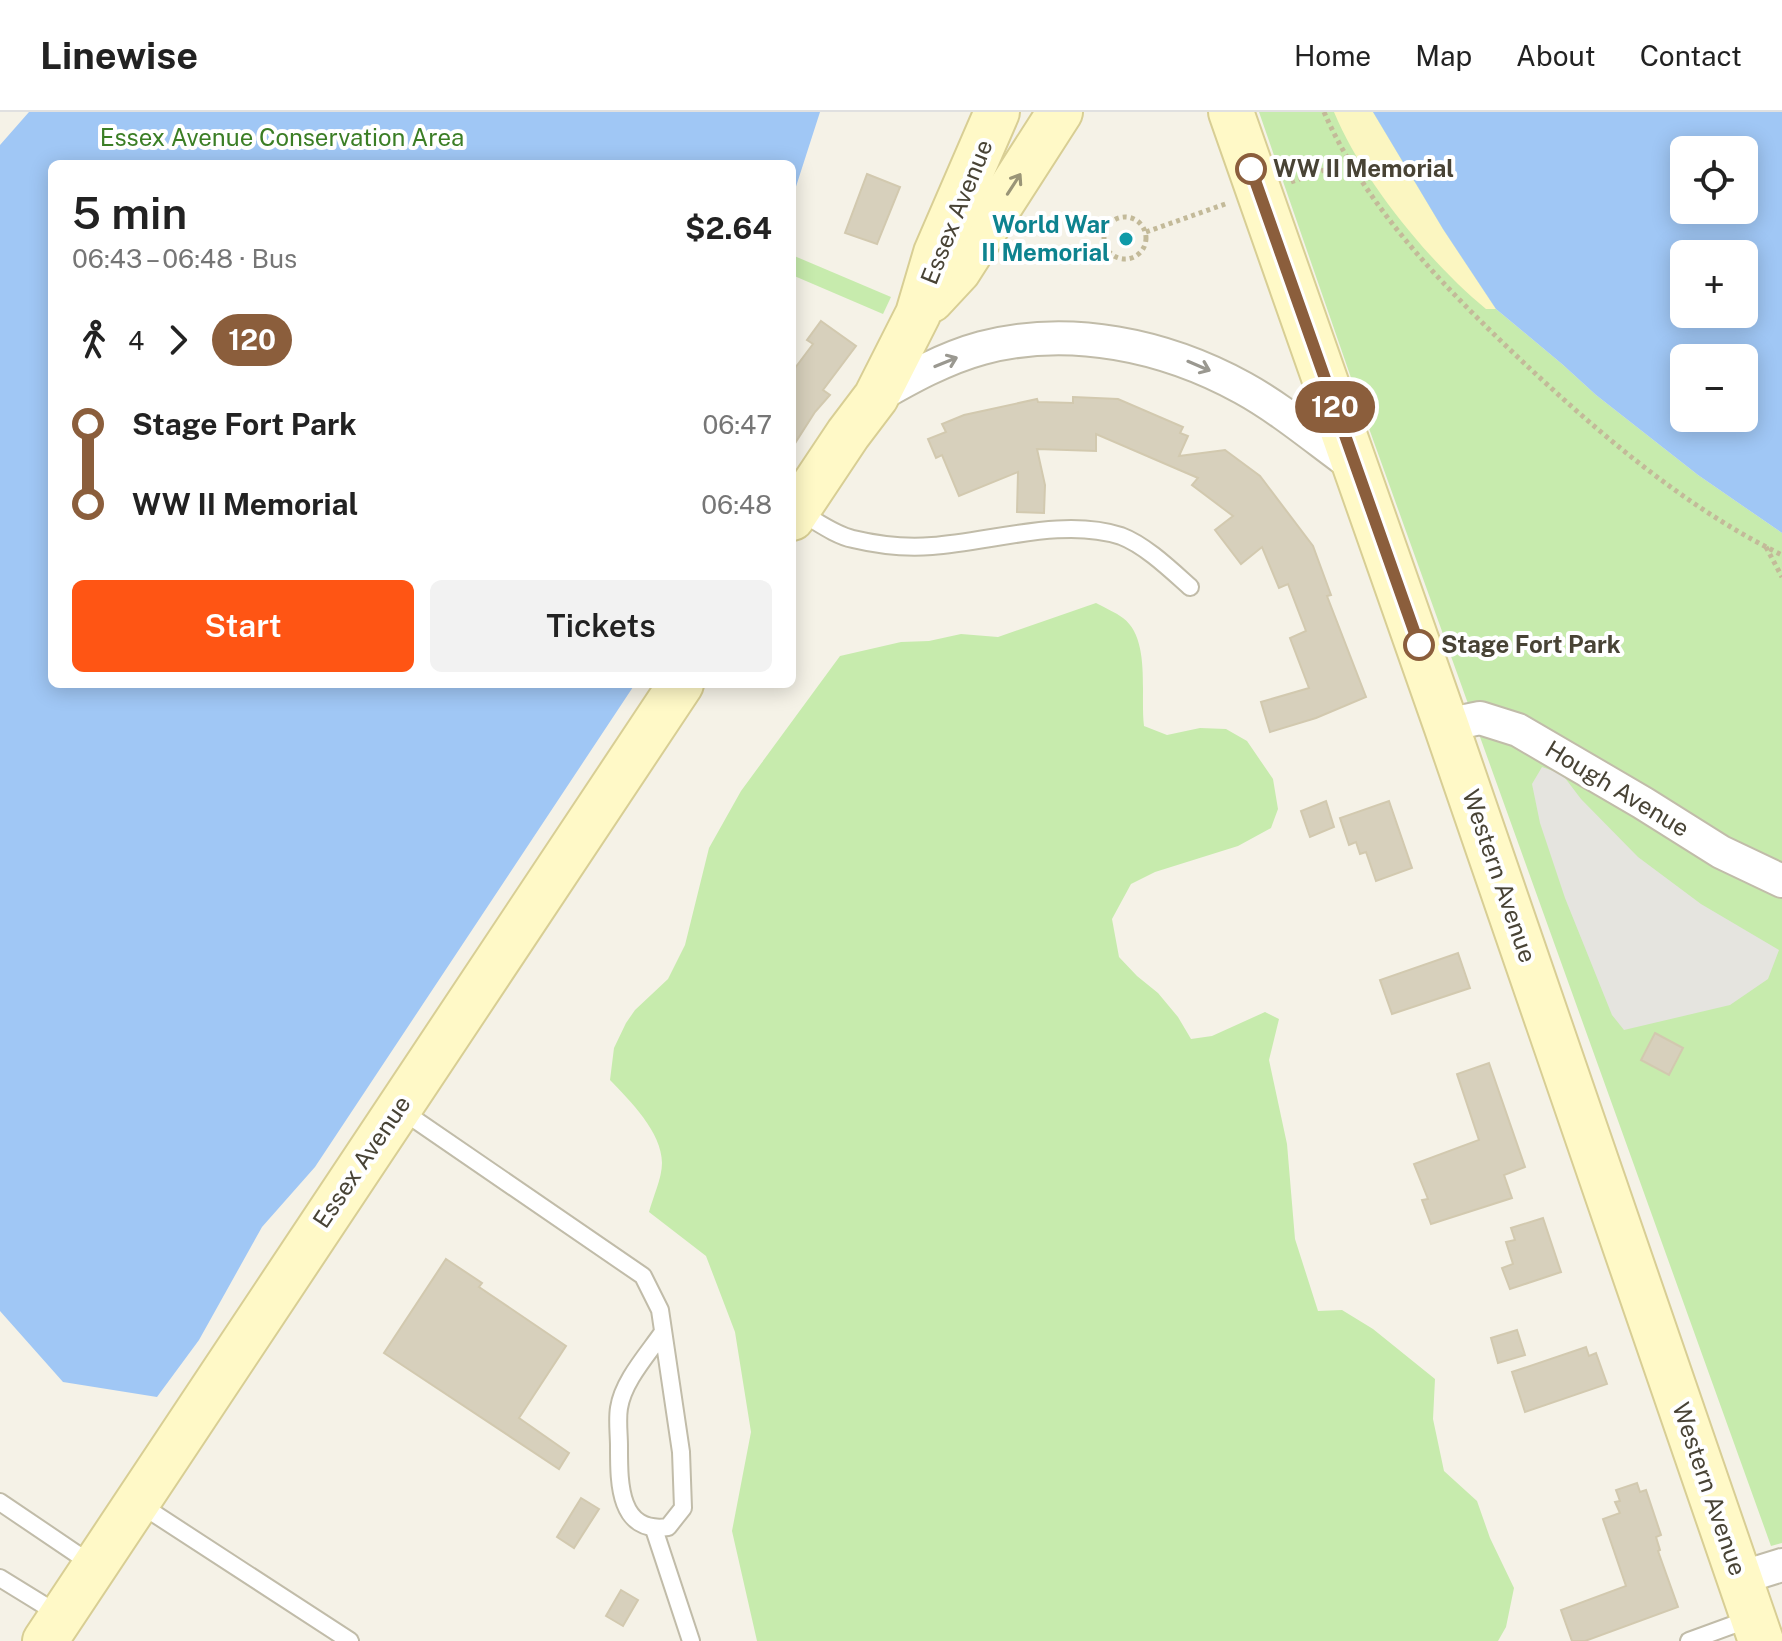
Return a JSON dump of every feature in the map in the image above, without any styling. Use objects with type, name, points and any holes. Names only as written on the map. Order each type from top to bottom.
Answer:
[{"type":"street","name":"Essex Avenue","points":[[796,511],[876,397],[918,314],[936,253],[997,112]]},
{"type":"street","name":"Essex Avenue","points":[[918,314],[958,271],[1060,112]]},
{"type":"street","name":"Western Avenue","points":[[1231,112],[1358,469],[1751,1612]]},
{"type":"street","points":[[876,397],[909,378],[982,348],[1046,339],[1105,341],[1180,358],[1211,371],[1246,389],[1358,469]]},
{"type":"street","name":"Essex Avenue","points":[[53,1628],[678,688]]},
{"type":"street","name":"Hough Avenue","points":[[1446,725],[1480,718],[1518,730],[1553,761],[1643,803],[1721,852],[1782,881]]},
{"type":"street","points":[[1751,1612],[1782,1565]]},
{"type":"lane","points":[[796,515],[849,539],[890,545],[931,546],[1044,531],[1089,531],[1122,537],[1163,563],[1190,587]]},
{"type":"lane","points":[[398,1108],[643,1276],[660,1310],[681,1452],[683,1508],[668,1527],[654,1529],[634,1520],[621,1496],[619,1408],[628,1385],[663,1332]]},
{"type":"lane","points":[[0,1502],[94,1566]]},
{"type":"lane","points":[[137,1502],[350,1641]]},
{"type":"lane","points":[[654,1529],[691,1641]]},
{"type":"lane","points":[[0,1578],[53,1628]]},
{"type":"lane","points":[[1689,1641],[1751,1612]]},
{"type":"path","points":[[1324,112],[1349,161],[1402,234],[1468,309],[1561,397],[1641,464],[1782,555]]},
{"type":"path","points":[[1294,181],[1349,161]]},
{"type":"path","points":[[1146,232],[1232,202]]},
{"type":"path","points":[[1129,216],[1137,220],[1146,232],[1146,246],[1133,258],[1122,260],[1113,256],[1104,241],[1105,231],[1119,217],[1129,216]]},
{"type":"path","points":[[1766,547],[1782,577]]},
{"type":"green space","name":"Stage Fort Park","points":[[1259,112],[1373,112],[1443,229],[1496,309],[1596,395],[1698,475],[1782,533],[1782,1543],[1771,1546],[1357,395]]},
{"type":"green space","points":[[796,257],[891,297],[883,314],[796,277]]},
{"type":"green space","points":[[1096,603],[1123,618],[1138,639],[1144,726],[1167,735],[1200,728],[1226,729],[1247,741],[1273,779],[1278,809],[1271,828],[1238,846],[1155,872],[1131,884],[1112,919],[1119,957],[1158,993],[1191,1039],[1212,1036],[1265,1012],[1279,1019],[1269,1060],[1287,1144],[1295,1239],[1318,1311],[1342,1310],[1373,1329],[1435,1379],[1433,1419],[1444,1471],[1477,1501],[1490,1538],[1514,1588],[1506,1627],[1498,1641],[757,1641],[732,1531],[751,1432],[735,1332],[706,1256],[649,1212],[661,1175],[661,1151],[644,1118],[610,1080],[614,1048],[635,1010],[668,979],[685,945],[709,848],[741,791],[840,656],[901,642],[929,641],[961,634],[998,637]]},
{"type":"sand","points":[[1334,112],[1373,112],[1443,229],[1496,309],[1486,309],[1420,244],[1379,192]]},
{"type":"shaded area","points":[[1542,767],[1562,774],[1581,799],[1638,857],[1701,904],[1779,950],[1768,979],[1730,1005],[1624,1030],[1612,1015],[1565,898],[1540,823],[1532,784]]},
{"type":"water","points":[[29,112],[820,112],[796,187],[796,160],[48,160],[48,688],[632,688],[315,1167],[262,1227],[199,1340],[157,1397],[63,1382],[0,1311],[0,145]]},
{"type":"water","points":[[1373,112],[1782,112],[1782,533],[1698,475],[1596,395],[1496,309],[1443,229]]},
{"type":"building","points":[[867,174],[900,187],[877,244],[845,233]]},
{"type":"building","points":[[821,321],[856,346],[823,390],[830,395],[796,442],[796,367],[813,344],[807,340]]},
{"type":"building","points":[[1073,397],[1118,399],[1183,427],[1180,433],[1188,436],[1179,456],[1225,450],[1260,476],[1313,546],[1331,595],[1327,596],[1366,697],[1316,718],[1270,732],[1261,702],[1309,688],[1290,638],[1306,631],[1288,584],[1279,588],[1262,547],[1241,564],[1215,530],[1233,516],[1192,485],[1198,478],[1096,434],[1096,451],[1037,449],[1045,485],[1044,513],[1017,512],[1018,472],[959,496],[942,455],[936,458],[928,439],[946,432],[942,424],[964,415],[1037,399],[1038,402],[1073,403]]},
{"type":"building","points":[[1326,801],[1334,827],[1310,837],[1301,811]]},
{"type":"building","points":[[1389,801],[1412,868],[1376,881],[1366,852],[1360,854],[1356,842],[1349,845],[1340,818]]},
{"type":"building","points":[[1458,953],[1470,988],[1392,1014],[1380,980]]},
{"type":"building","points":[[1655,1033],[1683,1048],[1669,1075],[1641,1060]]},
{"type":"building","points":[[1489,1063],[1525,1167],[1504,1175],[1512,1198],[1431,1224],[1422,1200],[1428,1199],[1414,1164],[1479,1140],[1457,1074]]},
{"type":"building","points":[[1543,1218],[1561,1272],[1510,1289],[1502,1268],[1513,1264],[1506,1242],[1515,1240],[1511,1228]]},
{"type":"building","points":[[446,1259],[482,1283],[479,1287],[566,1346],[519,1418],[569,1453],[559,1469],[384,1353]]},
{"type":"building","points":[[1517,1330],[1525,1355],[1498,1363],[1491,1338]]},
{"type":"building","points":[[1586,1347],[1589,1356],[1596,1353],[1607,1384],[1525,1412],[1512,1372]]},
{"type":"building","points":[[1637,1483],[1640,1492],[1646,1490],[1661,1535],[1656,1537],[1658,1551],[1678,1607],[1585,1641],[1572,1641],[1561,1610],[1626,1586],[1603,1519],[1620,1513],[1615,1502],[1620,1501],[1616,1490]]},
{"type":"building","points":[[581,1498],[599,1509],[574,1548],[557,1537]]},
{"type":"building","points":[[621,1590],[638,1600],[623,1626],[606,1616]]},
{"type":"bus line","name":"120","points":[[1251,169],[1419,645]]},
{"type":"place","name":"WW II Memorial","points":[[1251,169]]},
{"type":"place","name":"World War II Memorial","points":[[1126,239]]},
{"type":"place","name":"Stage Fort Park","points":[[1419,645]]},
{"type":"park label","name":"Essex Avenue Conservation Area","points":[[282,138]]}]
